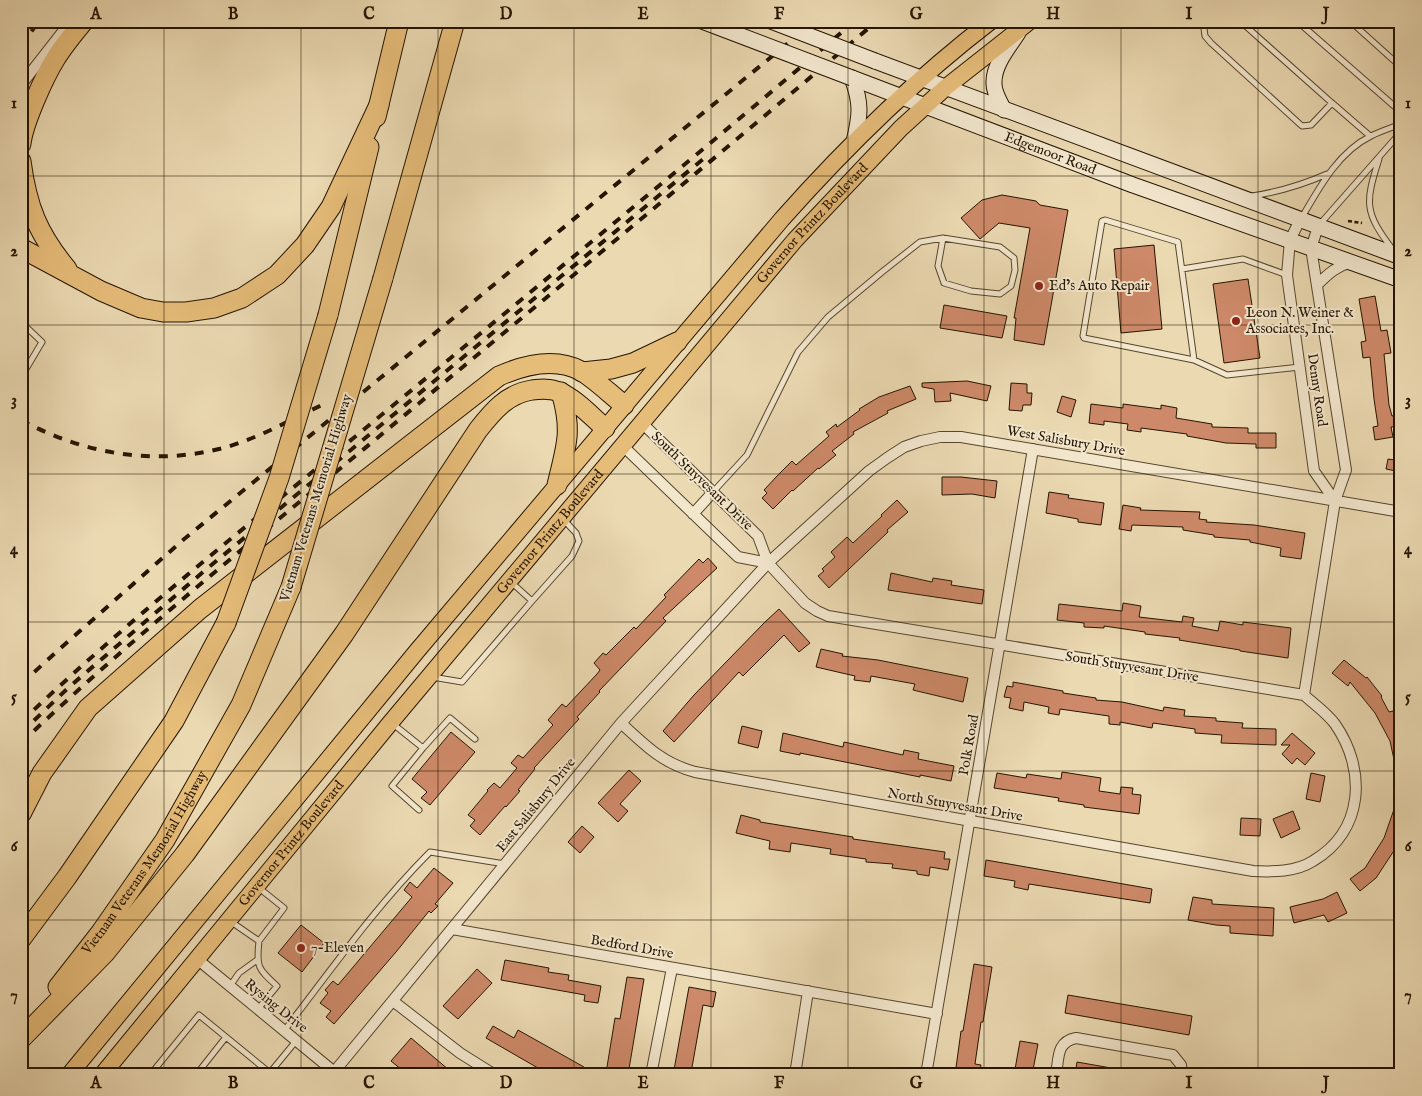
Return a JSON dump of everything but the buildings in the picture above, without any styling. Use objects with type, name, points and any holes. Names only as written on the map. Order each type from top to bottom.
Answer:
[{"type":"highway","points":[[21,144],[22,135],[32,109],[55,60],[84,21]]},
{"type":"highway","points":[[21,939],[67,877],[174,721],[226,623],[279,478],[328,315],[399,21]]},
{"type":"highway","name":"Vietnam Veterans Memorial Highway","points":[[21,1033],[101,932],[165,840],[241,705],[291,587],[383,278],[454,25]]},
{"type":"highway","points":[[21,248],[122,301],[141,308],[163,312],[186,312],[214,308],[242,298],[277,275],[305,245],[331,207],[379,105]]},
{"type":"highway","points":[[21,161],[29,205],[36,223],[46,243],[73,276]]},
{"type":"highway","points":[[582,372],[611,369],[633,363],[677,342]]},
{"type":"highway","points":[[21,814],[42,772],[88,708],[200,608],[499,376],[520,368],[542,364],[559,365],[582,372],[624,405]]},
{"type":"highway","points":[[21,1039],[105,953],[185,854],[344,634],[478,430],[492,412],[502,403],[525,391],[542,389],[561,392],[605,428]]},
{"type":"highway","points":[[557,485],[568,438],[567,413],[561,392]]},
{"type":"main road","name":"Edgemoor Road","points":[[702,21],[1133,185],[1401,280]]},
{"type":"main road","name":"Edgemoor Road","points":[[771,21],[945,88],[1399,256]]},
{"type":"main road","name":"Governor Printz Boulevard","points":[[69,1075],[417,651],[782,219],[854,142],[901,97],[991,21]]},
{"type":"main road","points":[[1004,110],[994,84],[995,73],[1001,60],[1026,24]]},
{"type":"main road","name":"Governor Printz Boulevard","points":[[102,1075],[391,722],[796,240],[865,165],[925,106],[1026,24]]},
{"type":"main road","points":[[852,78],[859,96],[860,106],[854,142]]},
{"type":"main road","name":"South Stuyvesant Drive","points":[[624,405],[642,423]]},
{"type":"main road","points":[[605,428],[623,446]]},
{"type":"main road","points":[[417,651],[429,677]]},
{"type":"main road","points":[[177,943],[197,959]]},
{"type":"street","points":[[21,85],[71,21]]},
{"type":"street","name":"Denny Road","points":[[1300,220],[1290,240],[1287,275],[1314,471],[1335,501]]},
{"type":"street","name":"Denny Road","points":[[1304,695],[1335,501],[1346,470],[1312,248],[1318,226]]},
{"type":"street","points":[[1318,284],[1339,266],[1352,262]]},
{"type":"street","name":"South Stuyvesant Drive","points":[[642,423],[758,536],[768,563],[805,603],[828,616],[1304,695]]},
{"type":"street","name":"West Salisbury Drive","points":[[768,563],[870,471],[904,448],[921,441],[940,437],[961,437],[1401,512]]},
{"type":"street","points":[[623,446],[738,557],[768,563]]},
{"type":"street","name":"Polk Road","points":[[926,1075],[1033,449]]},
{"type":"street","points":[[693,514],[713,492]]},
{"type":"street","name":"East Salisbury Drive","points":[[336,1073],[621,723],[768,563]]},
{"type":"street","name":"North Stuyvesant Drive","points":[[621,723],[656,755],[678,768],[695,772],[1253,871],[1271,872],[1299,867],[1313,862],[1334,845],[1350,822],[1356,800],[1356,775],[1350,753],[1334,723],[1304,695]]},
{"type":"street","name":"Bedford Drive","points":[[452,929],[937,1014]]},
{"type":"street","name":"Rysing Drive","points":[[197,959],[336,1073]]},
{"type":"street","points":[[651,1075],[672,968]]},
{"type":"street","points":[[794,1075],[808,992]]},
{"type":"street","points":[[393,1001],[460,1052],[495,1075]]},
{"type":"street","points":[[1056,1075],[1060,1048],[1064,1043],[1076,1038],[1173,1055],[1181,1065],[1182,1075]]},
{"type":"lane","points":[[1203,21],[1205,36],[1211,43],[1302,126],[1311,125],[1332,103]]},
{"type":"lane","points":[[1240,21],[1370,136]]},
{"type":"lane","points":[[1296,21],[1401,112]]},
{"type":"lane","points":[[1350,21],[1401,66]]},
{"type":"lane","points":[[1300,220],[1328,174],[1350,152],[1370,136],[1401,124]]},
{"type":"lane","points":[[1318,226],[1401,132]]},
{"type":"lane","points":[[1380,156],[1369,190],[1369,204],[1372,219],[1376,226],[1399,256]]},
{"type":"lane","points":[[1242,197],[1283,190],[1328,174]]},
{"type":"lane","points":[[1194,360],[1178,242],[1102,221],[1084,338],[1194,360],[1227,375],[1300,367]]},
{"type":"lane","points":[[713,492],[747,455],[798,352],[828,318],[920,242],[943,238],[1000,248],[1014,258],[1015,270],[1012,286],[1000,294],[971,291],[944,283],[938,266],[943,238]]},
{"type":"lane","points":[[1182,269],[1243,259],[1287,275]]},
{"type":"lane","points":[[21,322],[42,342],[26,370],[21,366]]},
{"type":"lane","points":[[429,677],[462,682],[572,556],[579,541],[576,533],[562,518]]},
{"type":"lane","points":[[509,581],[532,601]]},
{"type":"lane","points":[[419,810],[392,786],[450,718],[475,739]]},
{"type":"lane","points":[[391,722],[423,748]]},
{"type":"lane","points":[[284,1031],[411,871],[430,852],[505,864]]},
{"type":"lane","points":[[257,886],[284,908],[259,941],[257,960],[262,973],[277,986],[258,1009]]},
{"type":"lane","points":[[228,920],[259,941]]},
{"type":"lane","points":[[230,986],[239,973],[257,960]]},
{"type":"lane","points":[[150,1075],[199,1015],[269,1074],[296,1041]]},
{"type":"lane","points":[[196,1075],[226,1037]]},
{"type":"railway","points":[[21,46],[39,21]]},
{"type":"railway","points":[[21,684],[183,540],[815,21]]},
{"type":"railway","points":[[21,722],[181,580],[601,234],[855,21]]},
{"type":"railway","points":[[21,743],[107,664],[196,588],[690,179],[877,21]]},
{"type":"railway","points":[[21,733],[68,688],[203,572],[708,155]]},
{"type":"railway","points":[[21,420],[45,432],[94,449],[120,454],[171,456],[197,453],[236,444],[324,404]]},
{"type":"place","name":"Ed’s Auto Repair","points":[[1039,286]]},
{"type":"place","name":"Leon N. Weiner & Associates, Inc.","points":[[1236,321]]},
{"type":"place","name":"7-Eleven","points":[[301,948]]}]
